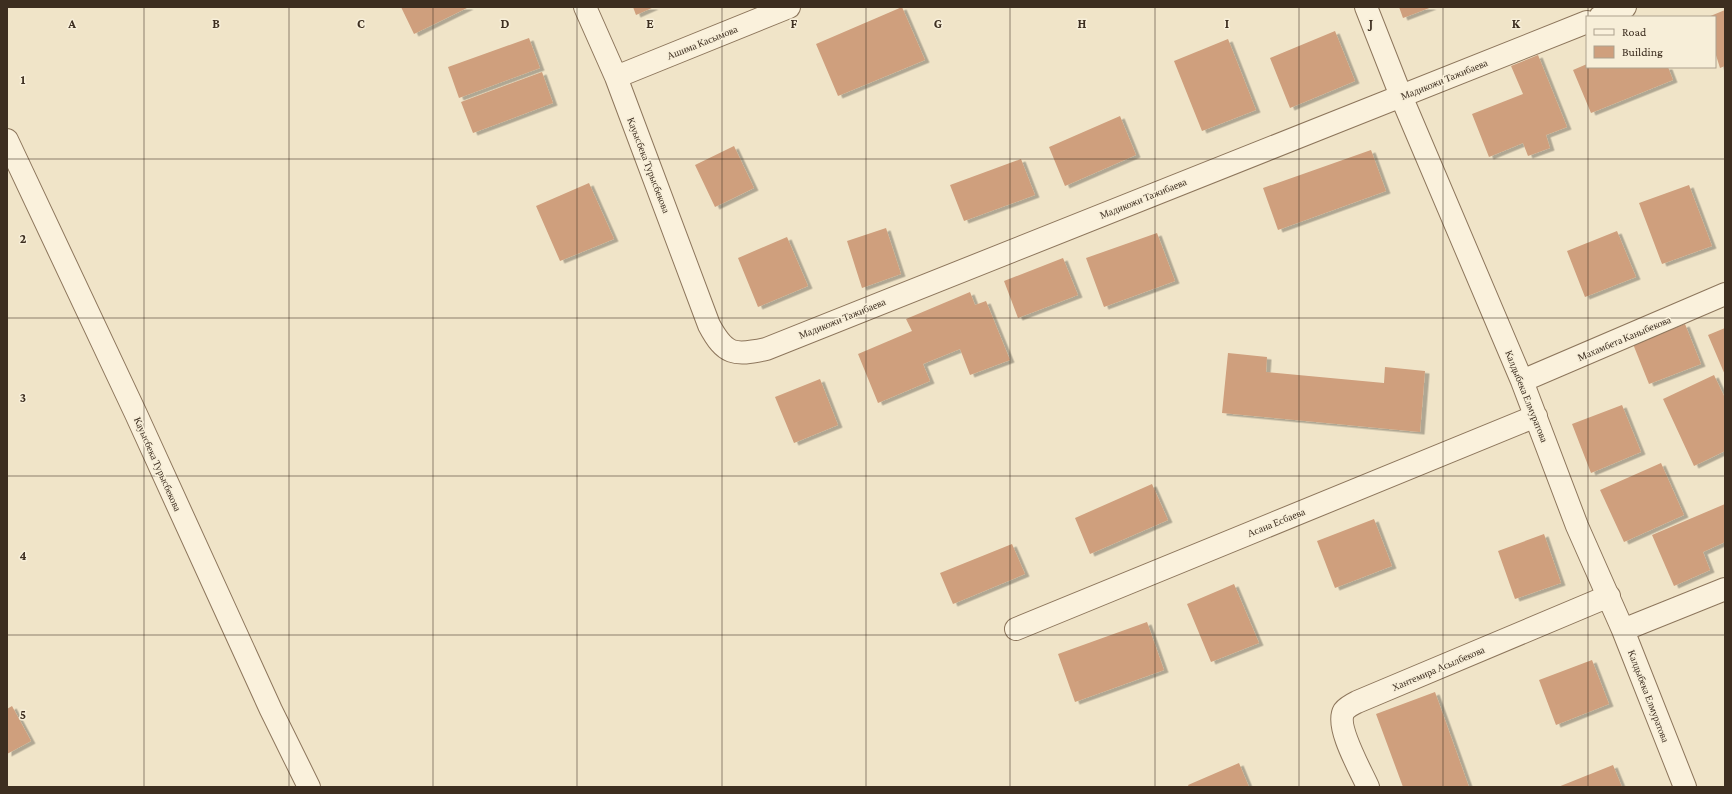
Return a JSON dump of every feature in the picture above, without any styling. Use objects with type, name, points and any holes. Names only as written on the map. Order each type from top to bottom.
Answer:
[{"type":"street","name":"Кауысбека Турысбекова","points":[[585,7],[616,77],[709,325]]},
{"type":"street","name":"Ашима Касымова","points":[[616,77],[789,7]]},
{"type":"street","name":"Калдыбека Елмуратова","points":[[1366,7],[1401,96],[1522,381],[1577,526],[1623,630],[1685,787]]},
{"type":"street","points":[[1602,16],[1625,7]]},
{"type":"street","name":"Мадикожи Тажибаева","points":[[709,325],[718,341],[734,353],[748,353],[766,349],[1586,22]]},
{"type":"street","name":"Кауысбека Турысбекова","points":[[7,140],[136,414],[271,710],[309,787]]},
{"type":"street","name":"Махамбета Каныбекова","points":[[1522,381],[1725,294]]},
{"type":"street","name":"Асана Есбаева","points":[[1016,629],[1536,416]]},
{"type":"street","points":[[1623,630],[1725,589]]},
{"type":"street","name":"Хантемира Асылбекова","points":[[1368,787],[1344,732],[1341,719],[1345,709],[1357,702],[1608,596]]},
{"type":"building","points":[[401,7],[469,7],[414,34]]},
{"type":"building","points":[[633,7],[654,7],[636,15]]},
{"type":"building","points":[[902,7],[925,60],[838,96],[816,44]]},
{"type":"building","points":[[1399,7],[1432,7],[1403,18]]},
{"type":"building","points":[[1725,10],[1725,66],[1720,68],[1716,55],[1716,16],[1710,16]]},
{"type":"building","points":[[1335,31],[1355,81],[1290,108],[1270,58]]},
{"type":"building","points":[[529,38],[540,68],[459,98],[448,67]]},
{"type":"building","points":[[1228,39],[1256,110],[1202,131],[1174,61]]},
{"type":"building","points":[[1538,55],[1567,127],[1546,135],[1550,148],[1528,156],[1523,143],[1489,157],[1472,114],[1523,94],[1511,66]]},
{"type":"building","points":[[1586,64],[1586,68],[1668,68],[1673,80],[1591,113],[1573,70]]},
{"type":"building","points":[[542,72],[553,103],[473,133],[461,102]]},
{"type":"building","points":[[1120,116],[1136,155],[1065,186],[1049,147]]},
{"type":"building","points":[[734,146],[754,188],[715,207],[695,165]]},
{"type":"building","points":[[1371,150],[1386,191],[1278,230],[1263,188]]},
{"type":"building","points":[[1021,159],[1035,195],[964,221],[950,185]]},
{"type":"building","points":[[589,183],[614,239],[560,261],[536,206]]},
{"type":"building","points":[[1689,185],[1712,246],[1662,264],[1639,203]]},
{"type":"building","points":[[886,228],[901,274],[862,288],[847,241]]},
{"type":"building","points":[[1617,231],[1636,277],[1585,297],[1567,251]]},
{"type":"building","points":[[1157,233],[1175,281],[1104,307],[1086,258]]},
{"type":"building","points":[[787,237],[808,286],[758,307],[738,258]]},
{"type":"building","points":[[1063,258],[1078,295],[1018,318],[1004,281]]},
{"type":"building","points":[[970,292],[975,305],[986,301],[1010,360],[970,375],[960,349],[923,364],[930,381],[878,403],[858,354],[912,331],[906,319]]},
{"type":"building","points":[[1685,324],[1701,364],[1649,384],[1633,344]]},
{"type":"building","points":[[1725,328],[1725,375],[1708,335]]},
{"type":"building","points":[[1228,353],[1267,357],[1266,372],[1384,383],[1385,367],[1425,371],[1420,432],[1222,413]]},
{"type":"building","points":[[1714,375],[1725,398],[1725,451],[1694,466],[1663,399]]},
{"type":"building","points":[[820,379],[838,425],[794,443],[775,397]]},
{"type":"building","points":[[1622,405],[1641,452],[1591,473],[1572,424]]},
{"type":"building","points":[[1661,463],[1684,515],[1624,542],[1600,490]]},
{"type":"building","points":[[1152,484],[1168,520],[1090,554],[1075,518]]},
{"type":"building","points":[[1725,504],[1725,542],[1703,552],[1710,570],[1674,586],[1652,535]]},
{"type":"building","points":[[1374,519],[1392,566],[1335,588],[1317,541]]},
{"type":"building","points":[[1544,534],[1561,583],[1515,599],[1498,551]]},
{"type":"building","points":[[1012,544],[1025,574],[953,604],[940,573]]},
{"type":"building","points":[[1234,584],[1259,643],[1211,662],[1187,604]]},
{"type":"building","points":[[1147,622],[1164,670],[1075,702],[1058,654]]},
{"type":"building","points":[[1592,660],[1609,704],[1556,725],[1539,680]]},
{"type":"building","points":[[1435,692],[1469,787],[1403,787],[1376,714]]},
{"type":"building","points":[[12,706],[31,741],[7,754],[7,709]]},
{"type":"building","points":[[1239,763],[1249,787],[1189,787],[1188,785]]},
{"type":"building","points":[[1613,765],[1622,787],[1558,787]]}]
